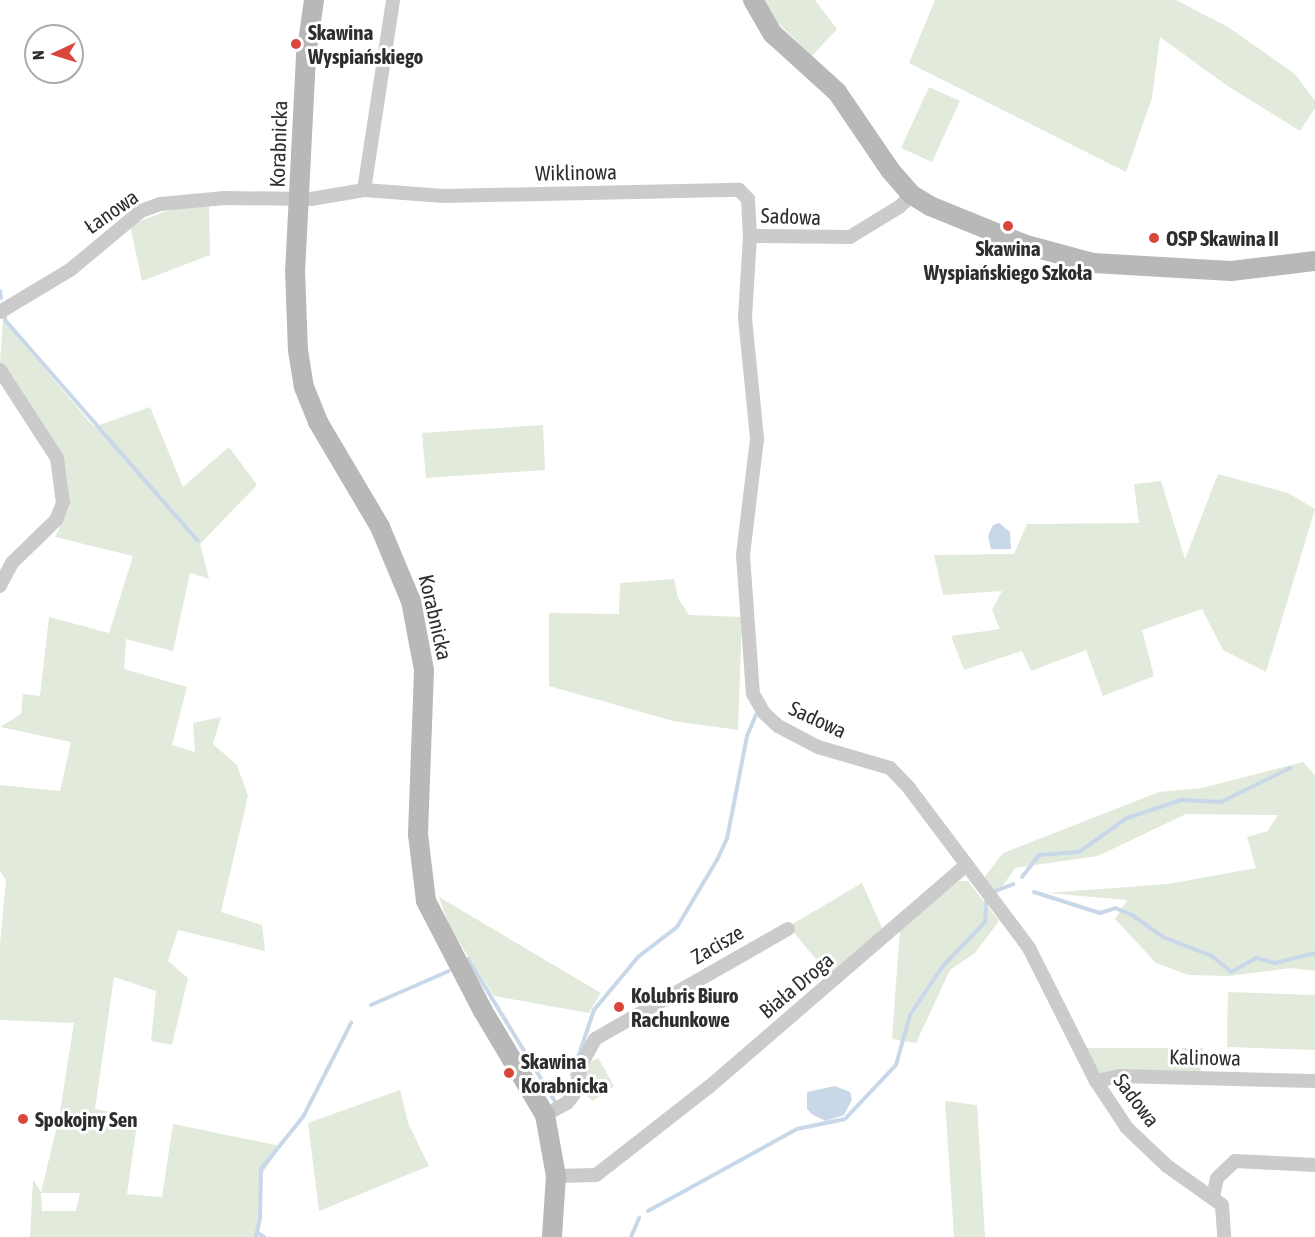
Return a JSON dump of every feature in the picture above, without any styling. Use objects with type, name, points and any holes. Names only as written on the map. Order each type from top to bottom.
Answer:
[{"type":"street","name":"Korabnicka","points":[[314,0],[306,56],[295,277],[298,350],[304,387],[318,422],[398,563],[419,638],[425,700],[418,834],[426,901],[483,1011],[545,1115],[556,1176],[552,1237]]},
{"type":"street","points":[[364,190],[393,0]]},
{"type":"street","points":[[753,0],[773,34],[837,92],[890,170],[912,195],[951,216],[1026,244],[1093,263],[1231,271],[1315,261]]},
{"type":"street","name":"Wiklinowa","points":[[300,199],[364,190],[444,196],[739,190],[748,199],[750,236]]},
{"type":"street","name":"Sadowa","points":[[912,195],[899,207],[850,237],[750,236],[745,318],[757,439],[743,555],[753,694],[764,714],[778,726],[818,747],[890,768],[1029,948],[1096,1081],[1128,1129],[1167,1166],[1213,1196]]},
{"type":"street","name":"Łanowa","points":[[0,312],[70,270],[141,211],[160,204],[225,198],[300,199]]},
{"type":"street","points":[[0,370],[57,458],[63,504],[56,520],[12,563],[0,586]]},
{"type":"street","name":"Biała Droga","points":[[556,1176],[596,1175],[603,1170],[709,1087],[966,865]]},
{"type":"street","name":"Zacisze","points":[[545,1115],[567,1103],[574,1094],[583,1061],[595,1039],[788,929]]},
{"type":"street","name":"Kalinowa","points":[[1096,1081],[1120,1076],[1315,1081]]},
{"type":"street","points":[[1224,1237],[1226,1219],[1222,1205],[1213,1196],[1217,1178],[1235,1161],[1315,1165]]},
{"type":"shaded area","points":[[763,0],[815,0],[837,29],[812,56],[775,20]]},
{"type":"shaded area","points":[[935,0],[1176,0],[1228,27],[1295,74],[1315,101],[1315,108],[1300,131],[1226,85],[1160,37],[1152,98],[1126,172],[909,63]]},
{"type":"shaded area","points":[[929,87],[960,101],[932,162],[901,148]]},
{"type":"shaded area","points":[[209,204],[210,255],[142,281],[130,225],[169,210]]},
{"type":"shaded area","points":[[3,320],[94,427],[150,407],[183,487],[229,447],[257,485],[200,544],[209,579],[190,573],[173,651],[126,639],[124,669],[187,687],[172,745],[195,752],[193,723],[221,717],[213,744],[237,765],[248,796],[221,912],[262,925],[265,951],[178,930],[168,961],[188,978],[172,1045],[151,1041],[156,991],[114,977],[95,1109],[138,1117],[127,1194],[162,1197],[173,1124],[281,1146],[262,1174],[258,1237],[30,1237],[33,1180],[41,1192],[59,1118],[74,1023],[0,1020],[0,944],[6,880],[0,871],[0,785],[60,791],[71,742],[0,727],[21,714],[23,694],[40,696],[49,617],[109,633],[133,556],[55,537],[70,507],[66,473],[55,445],[0,363]],"holes":[[[41,1193],[80,1193],[76,1211],[42,1211]]]},
{"type":"shaded area","points":[[543,425],[545,470],[426,478],[422,433]]},
{"type":"shaded area","points":[[1218,474],[1288,493],[1315,509],[1266,672],[1223,650],[1202,609],[1142,630],[1154,676],[1103,696],[1086,650],[1031,671],[1022,651],[964,670],[951,636],[1000,629],[992,610],[1002,591],[943,595],[934,555],[1014,554],[1027,524],[1139,523],[1134,484],[1161,481],[1185,559]]},
{"type":"shaded area","points":[[674,579],[678,598],[689,615],[742,617],[738,730],[673,721],[549,686],[549,613],[619,614],[620,583]]},
{"type":"shaded area","points":[[1303,762],[1315,775],[1315,971],[1291,968],[1229,976],[1189,975],[1156,963],[1115,919],[1127,900],[1047,893],[1168,884],[1256,868],[1247,837],[1268,831],[1278,815],[1186,814],[1098,856],[1015,868],[997,894],[983,879],[1003,853],[1159,792],[1202,788]]},
{"type":"shaded area","points":[[959,881],[968,881],[999,921],[975,953],[950,970],[916,1043],[892,1039],[900,929]]},
{"type":"shaded area","points":[[862,883],[884,932],[830,977],[789,926]]},
{"type":"shaded area","points":[[439,897],[601,993],[589,1013],[494,996],[451,930]]},
{"type":"shaded area","points":[[1228,992],[1315,995],[1315,1050],[1227,1047]]},
{"type":"shaded area","points":[[1086,1048],[1203,1048],[1200,1075],[1100,1073]]},
{"type":"shaded area","points":[[598,1058],[614,1086],[593,1101],[580,1091],[587,1064]]},
{"type":"shaded area","points":[[400,1090],[408,1123],[429,1166],[319,1211],[308,1123]]},
{"type":"shaded area","points":[[945,1101],[977,1105],[985,1237],[954,1237]]},
{"type":"water","points":[[999,523],[1010,532],[1011,549],[991,549],[988,536],[993,525]]},
{"type":"water","points":[[835,1086],[850,1092],[852,1100],[844,1115],[826,1121],[813,1115],[807,1109],[807,1092]]},
{"type":"waterway","points":[[0,291],[1,298]]},
{"type":"waterway","points":[[5,314],[5,320],[198,541]]},
{"type":"waterway","points":[[572,1075],[594,1010],[638,957],[677,927],[717,860],[727,839],[747,736],[756,715]]},
{"type":"waterway","points":[[1022,877],[1039,855],[1079,852],[1127,818],[1181,800],[1221,802],[1290,768]]},
{"type":"waterway","points":[[990,893],[1013,884]]},
{"type":"waterway","points":[[1034,892],[1100,913],[1115,908],[1132,915],[1163,937],[1212,956],[1231,972],[1256,958],[1275,963],[1315,953]]},
{"type":"waterway","points":[[648,1211],[797,1129],[845,1119],[896,1065],[910,1015],[942,967],[985,922],[987,896]]},
{"type":"waterway","points":[[466,961],[468,959],[556,1103]]},
{"type":"waterway","points":[[371,1005],[449,971]]},
{"type":"waterway","points":[[256,1237],[260,1218],[261,1169],[303,1117],[351,1023]]},
{"type":"waterway","points":[[631,1237],[639,1218]]},
{"type":"waterway","points":[[258,1233],[264,1237]]},
{"type":"place","name":"Skawina Wyspiańskiego","points":[[296,44]]},
{"type":"place","name":"Skawina Wyspiańskiego Szkoła","points":[[1008,226]]},
{"type":"place","name":"OSP Skawina II","points":[[1154,238]]},
{"type":"place","name":"Kolubris Biuro Rachunkowe","points":[[619,1007]]},
{"type":"place","name":"Skawina Korabnicka","points":[[509,1073]]},
{"type":"place","name":"Spokojny Sen","points":[[23,1119]]}]
